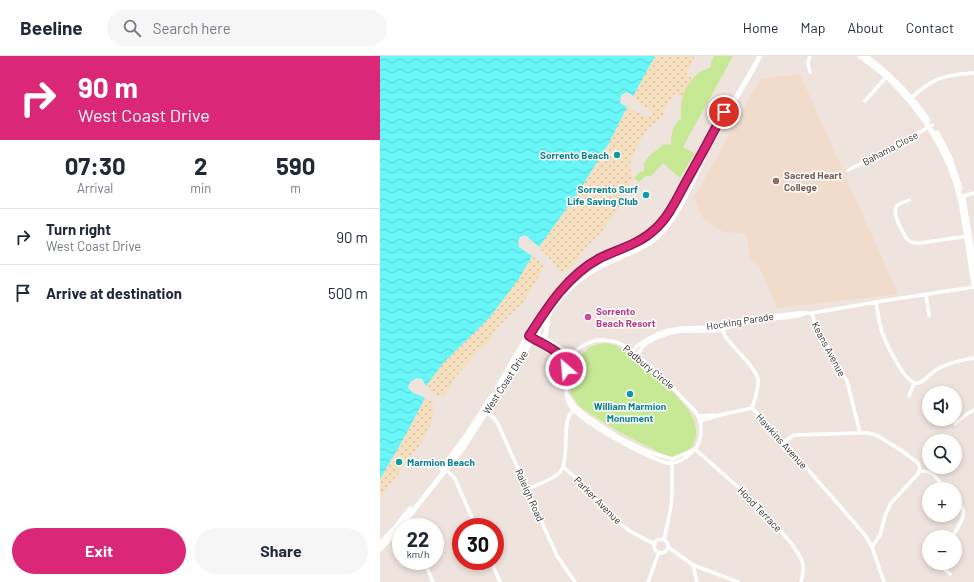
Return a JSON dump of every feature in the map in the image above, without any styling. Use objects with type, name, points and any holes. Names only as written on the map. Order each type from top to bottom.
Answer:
[{"type":"main road","name":"West Coast Drive","points":[[535,332],[559,293],[581,271],[600,258],[638,242],[661,224],[675,203],[724,112],[757,56]]},
{"type":"main road","name":"West Coast Drive","points":[[406,518],[445,468],[485,411],[531,337],[560,298],[583,277],[599,267],[648,244],[668,225],[679,208],[718,129],[760,56]]},
{"type":"main road","points":[[860,56],[887,75]]},
{"type":"main road","points":[[866,56],[910,98],[950,158],[966,210],[974,286]]},
{"type":"main road","points":[[968,236],[974,262]]},
{"type":"main road","points":[[545,338],[547,316]]},
{"type":"main road","name":"West Coast Drive","points":[[380,544],[392,532]]},
{"type":"main road","name":"West Coast Drive","points":[[380,549],[392,538]]},
{"type":"street","points":[[810,56],[808,64],[810,72]]},
{"type":"street","points":[[910,98],[922,88],[936,80],[954,74],[974,73]]},
{"type":"street","points":[[865,101],[887,75]]},
{"type":"street","name":"Bahama Close","points":[[848,170],[889,150],[930,126]]},
{"type":"street","points":[[961,196],[974,193]]},
{"type":"street","points":[[909,200],[897,205],[894,210],[908,241],[912,243],[920,243],[968,236]]},
{"type":"street","name":"Hocking Parade","points":[[637,355],[643,346],[656,338],[682,331],[715,331],[747,319],[798,312],[812,313],[974,286]]},
{"type":"street","points":[[926,294],[929,316]]},
{"type":"street","points":[[876,302],[883,335],[900,368],[909,380],[914,383],[920,382],[934,371],[946,365],[960,360],[974,358]]},
{"type":"street","name":"Keans Avenue","points":[[812,313],[815,324],[847,381],[860,432]]},
{"type":"street","name":"Hocking Parade","points":[[633,351],[637,346],[646,340],[662,332],[681,328],[722,328]]},
{"type":"street","name":"Hawkins Avenue","points":[[722,328],[728,340],[752,367],[757,376],[757,391],[752,408],[784,442],[865,535],[872,547],[884,582]]},
{"type":"street","points":[[535,332],[572,355]]},
{"type":"street","points":[[531,337],[557,352],[567,362],[565,375],[568,402],[589,422],[617,440],[660,460],[672,461],[694,450]]},
{"type":"street","name":"Padbury Circle","points":[[567,362],[572,355],[585,344],[602,340],[620,343],[633,351],[670,384],[698,416],[700,421],[700,439],[698,446],[694,450]]},
{"type":"street","points":[[557,352],[560,347]]},
{"type":"street","points":[[909,396],[914,383]]},
{"type":"street","points":[[700,421],[752,408]]},
{"type":"street","points":[[527,490],[560,472],[563,467],[568,421],[570,414],[576,409]]},
{"type":"street","points":[[962,418],[974,410]]},
{"type":"street","name":"Raleigh Road","points":[[485,411],[494,418],[498,424],[557,556],[575,582]]},
{"type":"street","points":[[698,416],[720,415]]},
{"type":"street","points":[[784,442],[794,435],[860,432],[872,434],[882,438],[916,460],[920,466],[920,471],[891,504],[885,516],[880,535],[872,547]]},
{"type":"street","name":"Hood Terrace","points":[[694,450],[760,508],[795,548],[802,561],[803,572],[801,582]]},
{"type":"street","points":[[672,461],[671,507],[664,540],[667,543],[668,548],[693,565],[738,582]]},
{"type":"street","name":"Parker Avenue","points":[[563,467],[577,479],[602,507],[620,523],[630,531],[655,544]]},
{"type":"street","points":[[445,468],[456,480],[472,518]]},
{"type":"street","points":[[920,471],[932,473],[939,482]]},
{"type":"street","points":[[962,508],[962,520]]},
{"type":"street","points":[[659,552],[656,549],[655,544],[658,540],[664,540]]},
{"type":"street","points":[[659,552],[663,552],[668,548]]},
{"type":"street","points":[[648,582],[659,552]]},
{"type":"street","points":[[693,565],[697,582]]},
{"type":"street","points":[[428,570],[433,582]]},
{"type":"street","points":[[495,570],[500,582]]},
{"type":"street","points":[[946,570],[950,574]]},
{"type":"shaded area","name":"Sacred Heart College","points":[[800,74],[898,294],[777,308],[759,266],[750,260],[747,235],[741,233],[723,232],[702,217],[694,198],[760,79]]},
{"type":"sand","name":"Sorrento Beach","points":[[655,56],[695,56],[686,75],[693,79],[682,98],[675,93],[664,110],[663,117],[648,128],[638,144],[629,165],[634,178],[629,182],[630,192],[625,201],[600,234],[582,252],[576,262],[563,273],[539,247],[579,191],[609,143],[627,107],[645,116],[651,116],[653,113],[633,96]]},
{"type":"sand","points":[[532,256],[540,261],[544,268],[523,303],[497,328],[489,342],[480,349],[453,380],[451,387],[443,397],[434,395],[426,386],[444,362],[489,318],[518,280]]},
{"type":"sand","name":"Marmion Beach","points":[[425,398],[432,402],[434,410],[432,422],[420,445],[380,498],[380,479]]},
{"type":"green space","points":[[714,56],[733,56],[683,147],[695,153],[680,178],[663,163],[651,176],[646,176],[639,182],[634,178],[640,172],[644,171],[644,163],[648,157],[664,144],[671,145],[674,127],[681,119],[681,106],[684,93],[690,82],[700,72],[711,67]]},
{"type":"green space","points":[[606,343],[615,345],[628,353],[665,383],[688,409],[694,420],[696,429],[696,437],[692,447],[685,452],[672,457],[662,454],[619,432],[580,407],[571,394],[570,377],[572,365],[589,347]]},
{"type":"water","points":[[380,56],[655,56],[633,96],[627,92],[621,95],[620,103],[627,107],[609,143],[579,191],[539,247],[525,235],[520,237],[518,241],[519,247],[532,256],[518,280],[489,318],[444,362],[426,386],[422,379],[416,378],[410,382],[408,388],[412,392],[425,398],[380,479]]},
{"type":"place","name":"Sorrento Beach","points":[[617,155]]},
{"type":"place","name":"Sacred Heart College","points":[[776,181]]},
{"type":"place","name":"Sorrento Surf Life Saving Club","points":[[646,195]]},
{"type":"place","name":"Sorrento Beach Resort","points":[[588,317]]},
{"type":"place","name":"William Marmion Monument","points":[[630,394]]},
{"type":"place","name":"Marmion Beach","points":[[399,462]]},
{"type":"route","points":[[566,369],[567,362],[564,358],[557,352],[529,336],[553,300],[576,275],[599,259],[645,238],[661,224],[675,203],[724,112]]}]
